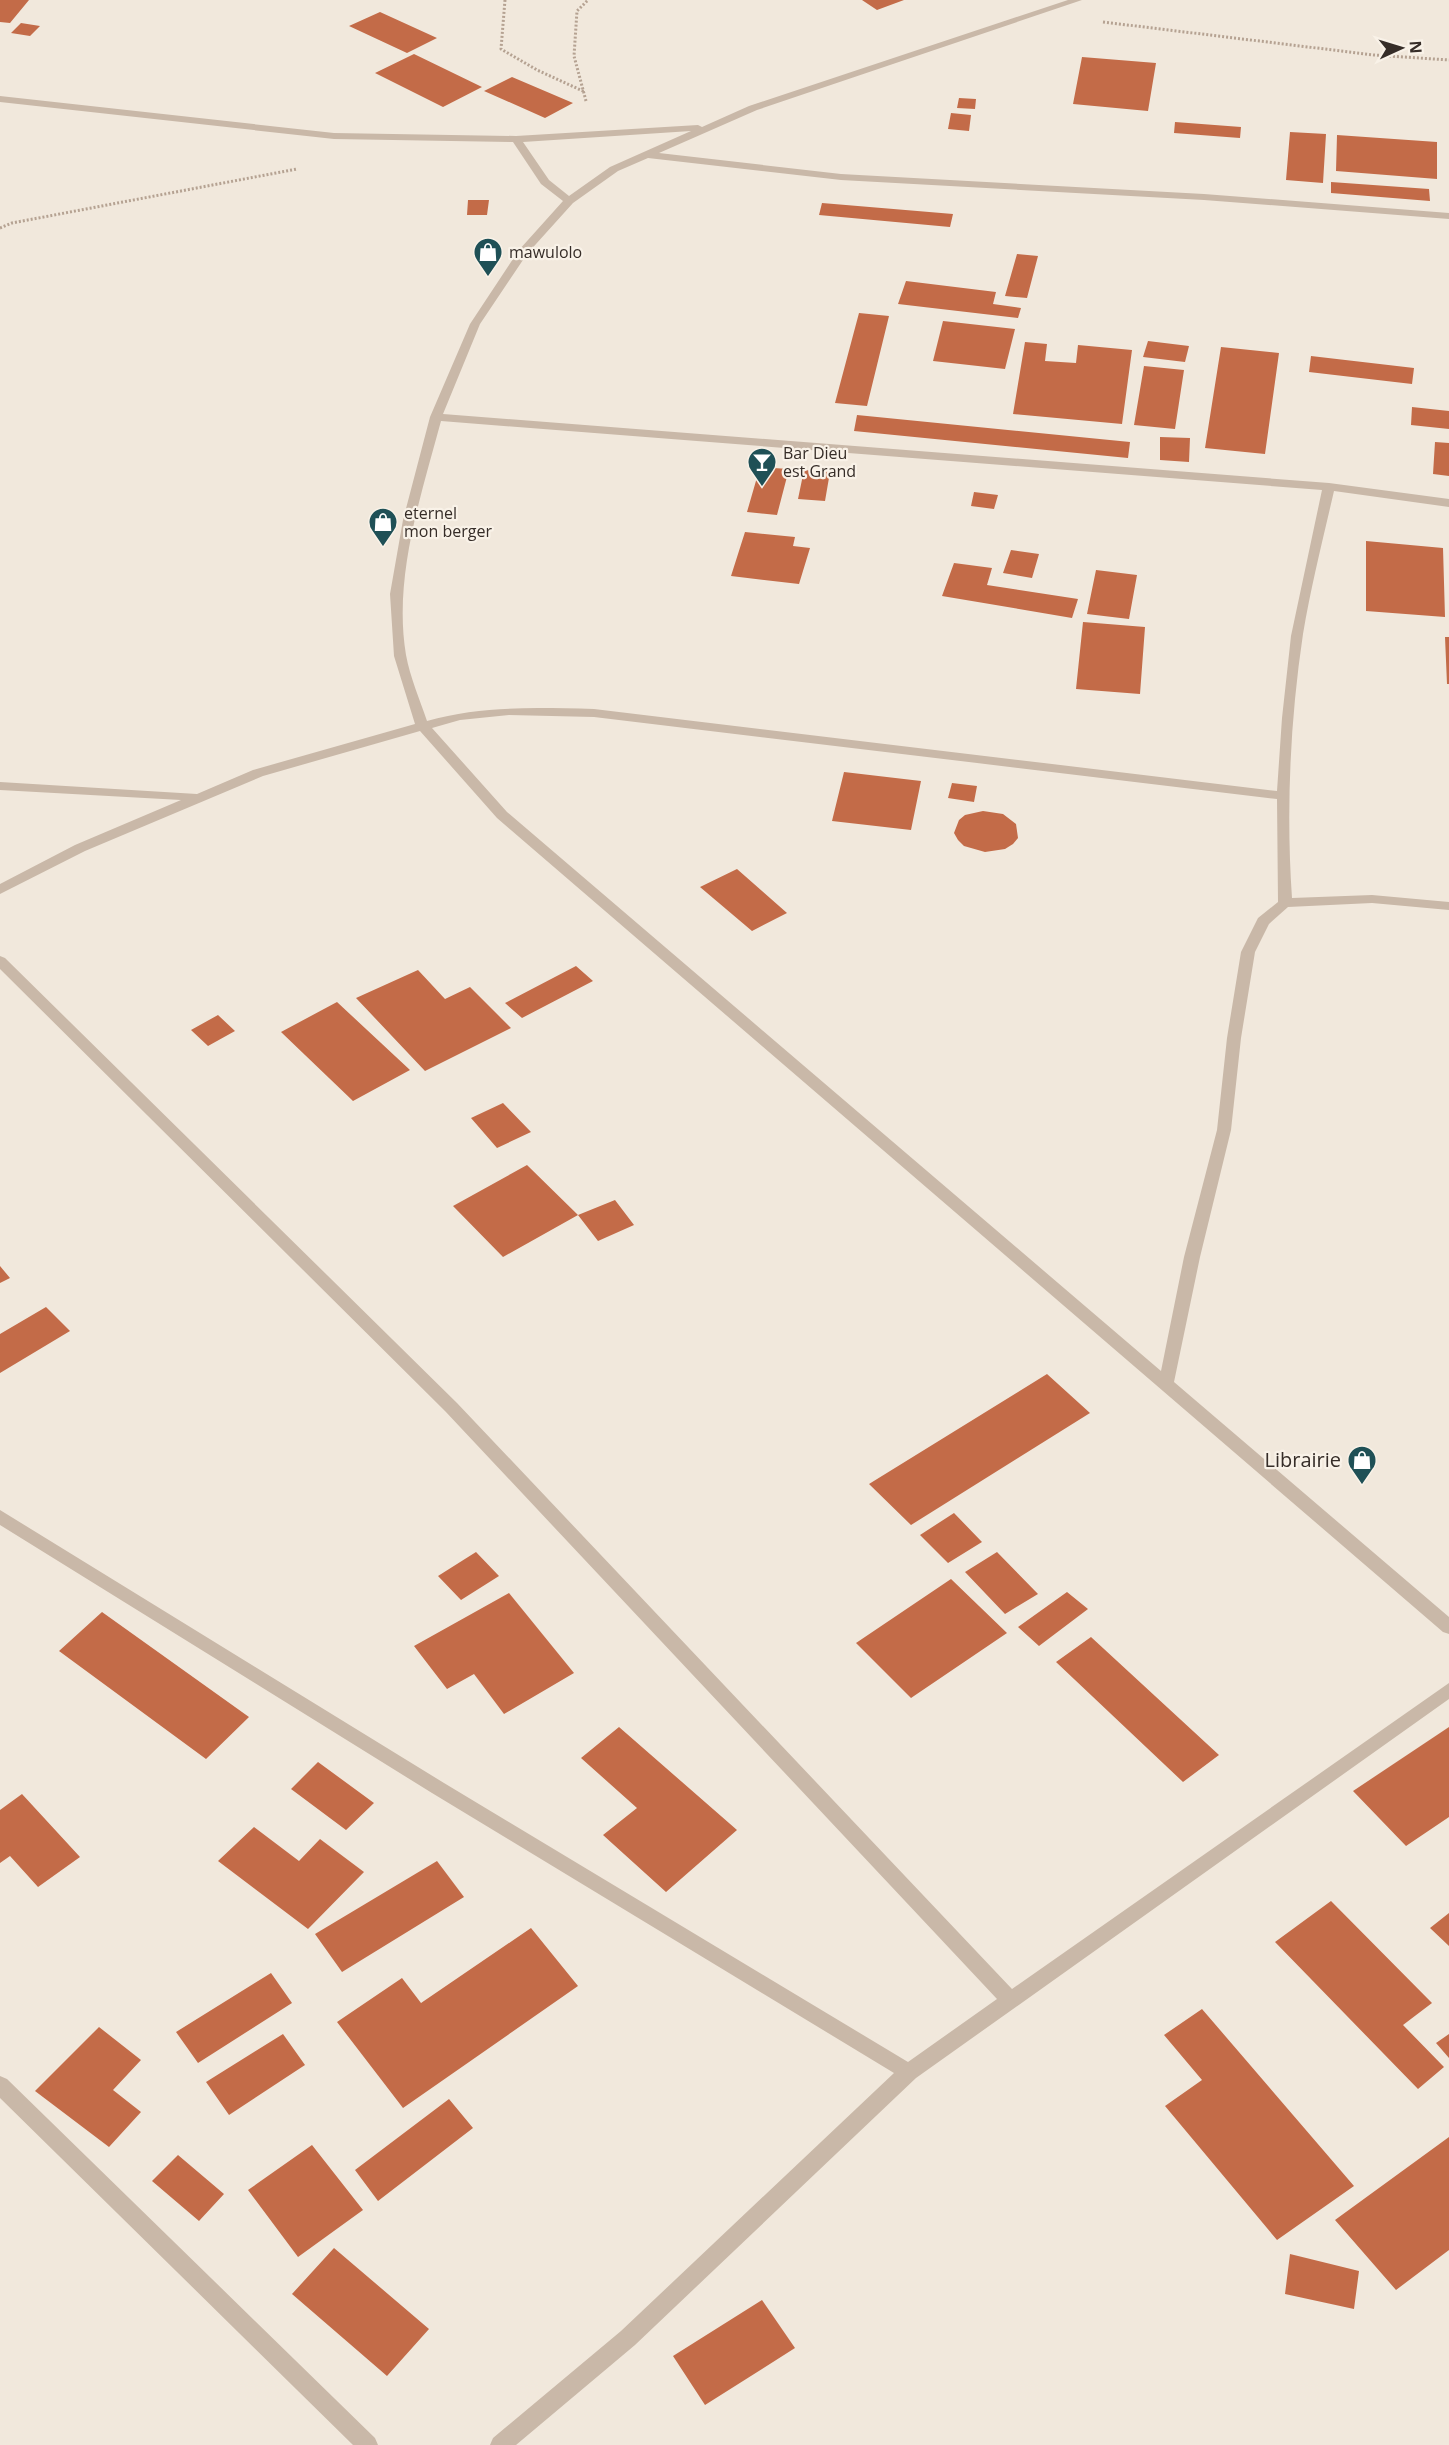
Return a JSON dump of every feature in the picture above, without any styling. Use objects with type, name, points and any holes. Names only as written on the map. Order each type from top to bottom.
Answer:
[{"type":"street","points":[[1077,0],[753,108],[614,169],[570,201],[524,252],[475,324],[436,417],[409,520],[396,594],[400,656],[422,725],[502,815],[1449,1627]]},
{"type":"street","points":[[0,99],[334,136],[516,139],[710,127]]},
{"type":"street","points":[[516,139],[545,182],[570,201]]},
{"type":"street","points":[[647,154],[841,177],[1204,197],[1449,216]]},
{"type":"street","points":[[436,417],[1329,487],[1449,503]]},
{"type":"street","points":[[1285,903],[1282,856],[1283,796],[1294,656],[1329,487]]},
{"type":"street","points":[[0,890],[80,848],[258,773],[422,725],[459,716],[509,711],[594,713],[1283,796]]},
{"type":"street","points":[[0,786],[197,798]]},
{"type":"street","points":[[1166,1382],[1192,1257],[1224,1130],[1234,1038],[1248,952],[1263,921],[1285,903],[1372,899],[1449,906]]},
{"type":"street","points":[[0,961],[452,1407],[1011,2001]]},
{"type":"street","points":[[0,1516],[438,1788],[909,2072]]},
{"type":"street","points":[[500,2445],[628,2338],[909,2072],[1449,1690]]},
{"type":"street","points":[[0,2085],[368,2445]]},
{"type":"path","points":[[506,0],[501,49],[537,70],[585,92]]},
{"type":"path","points":[[588,0],[577,11],[574,56],[585,92],[591,134]]},
{"type":"path","points":[[1037,14],[1374,55],[1449,60]]},
{"type":"path","points":[[0,228],[12,223],[297,170]]},
{"type":"building","points":[[0,0],[29,0],[10,23],[0,22]]},
{"type":"building","points":[[862,0],[904,0],[877,10]]},
{"type":"building","points":[[380,12],[437,38],[407,53],[349,26]]},
{"type":"building","points":[[21,23],[40,26],[30,36],[11,33]]},
{"type":"building","points":[[414,54],[482,87],[443,107],[375,73]]},
{"type":"building","points":[[1082,57],[1156,63],[1148,111],[1073,104]]},
{"type":"building","points":[[512,77],[573,103],[545,118],[484,91]]},
{"type":"building","points":[[959,98],[976,99],[975,109],[957,108]]},
{"type":"building","points":[[951,113],[971,115],[969,131],[948,129]]},
{"type":"building","points":[[1175,122],[1241,127],[1240,138],[1174,133]]},
{"type":"building","points":[[1290,132],[1326,134],[1323,183],[1286,180]]},
{"type":"building","points":[[1337,135],[1437,142],[1437,179],[1336,171]]},
{"type":"building","points":[[1331,182],[1429,189],[1430,201],[1331,193]]},
{"type":"building","points":[[468,200],[489,200],[487,215],[467,215]]},
{"type":"building","points":[[822,203],[953,214],[950,227],[819,215]]},
{"type":"building","points":[[1017,254],[1038,256],[1027,298],[1005,296]]},
{"type":"building","points":[[906,281],[996,292],[993,304],[1021,308],[1018,318],[898,304]]},
{"type":"building","points":[[859,313],[889,316],[867,406],[835,403]]},
{"type":"building","points":[[943,321],[1015,329],[1005,369],[933,361]]},
{"type":"building","points":[[1148,341],[1189,346],[1185,362],[1143,357]]},
{"type":"building","points":[[1025,342],[1047,344],[1045,361],[1076,363],[1078,345],[1132,350],[1122,424],[1013,414]]},
{"type":"building","points":[[1221,347],[1279,353],[1265,454],[1205,448]]},
{"type":"building","points":[[1311,356],[1414,368],[1412,384],[1309,372]]},
{"type":"building","points":[[1144,366],[1184,370],[1175,429],[1134,425]]},
{"type":"building","points":[[1412,407],[1449,411],[1449,429],[1411,425]]},
{"type":"building","points":[[857,415],[1130,442],[1128,458],[854,431]]},
{"type":"building","points":[[1160,437],[1190,438],[1189,462],[1160,460]]},
{"type":"building","points":[[1435,442],[1449,443],[1449,476],[1433,474]]},
{"type":"building","points":[[760,467],[789,469],[777,515],[747,512]]},
{"type":"building","points":[[804,470],[830,472],[825,501],[798,499]]},
{"type":"building","points":[[974,492],[998,495],[994,509],[971,506]]},
{"type":"building","points":[[745,532],[795,537],[793,546],[810,548],[799,584],[731,576]]},
{"type":"building","points":[[1366,541],[1443,548],[1445,617],[1366,611]]},
{"type":"building","points":[[1011,550],[1039,554],[1032,578],[1003,573]]},
{"type":"building","points":[[954,563],[992,568],[987,585],[1078,599],[1072,618],[942,596]]},
{"type":"building","points":[[1096,570],[1137,575],[1129,619],[1087,614]]},
{"type":"building","points":[[1083,622],[1145,627],[1140,694],[1076,689]]},
{"type":"building","points":[[1445,637],[1449,637],[1449,684],[1447,684]]},
{"type":"building","points":[[844,772],[921,781],[911,830],[832,821]]},
{"type":"building","points":[[952,783],[977,786],[974,802],[948,798]]},
{"type":"building","points":[[983,811],[1003,814],[1016,824],[1018,838],[1013,844],[1005,849],[985,852],[964,846],[958,840],[954,833],[959,820],[965,815]]},
{"type":"building","points":[[737,869],[787,913],[752,931],[700,887]]},
{"type":"building","points":[[576,966],[593,981],[522,1018],[505,1003]]},
{"type":"building","points":[[418,970],[445,999],[470,987],[511,1028],[425,1071],[356,998]]},
{"type":"building","points":[[337,1002],[410,1070],[353,1101],[281,1032]]},
{"type":"building","points":[[218,1015],[235,1031],[208,1046],[191,1030]]},
{"type":"building","points":[[503,1103],[531,1132],[497,1148],[471,1118]]},
{"type":"building","points":[[527,1165],[578,1215],[503,1257],[453,1206]]},
{"type":"building","points":[[615,1200],[634,1225],[598,1241],[578,1215]]},
{"type":"building","points":[[0,1266],[10,1278],[0,1283]]},
{"type":"building","points":[[46,1307],[70,1331],[0,1373],[0,1334]]},
{"type":"building","points":[[1047,1374],[1090,1413],[911,1525],[869,1484]]},
{"type":"building","points":[[954,1513],[982,1542],[948,1563],[920,1535]]},
{"type":"building","points":[[476,1552],[499,1576],[461,1600],[438,1576]]},
{"type":"building","points":[[997,1552],[1038,1594],[1005,1614],[965,1572]]},
{"type":"building","points":[[951,1579],[1007,1633],[911,1698],[856,1643]]},
{"type":"building","points":[[1067,1592],[1088,1609],[1039,1646],[1018,1627]]},
{"type":"building","points":[[509,1593],[574,1673],[504,1714],[474,1674],[447,1689],[414,1646]]},
{"type":"building","points":[[102,1612],[249,1717],[206,1759],[59,1651]]},
{"type":"building","points":[[1091,1637],[1219,1755],[1183,1782],[1056,1662]]},
{"type":"building","points":[[619,1727],[737,1830],[666,1892],[603,1835],[637,1808],[581,1758]]},
{"type":"building","points":[[1449,1727],[1449,1817],[1406,1846],[1353,1791]]},
{"type":"building","points":[[318,1762],[374,1803],[346,1830],[291,1789]]},
{"type":"building","points":[[22,1794],[80,1857],[38,1887],[10,1856],[0,1863],[0,1810]]},
{"type":"building","points":[[254,1827],[299,1861],[320,1839],[364,1872],[308,1929],[218,1861]]},
{"type":"building","points":[[437,1861],[464,1897],[342,1972],[315,1934]]},
{"type":"building","points":[[1331,1901],[1432,2003],[1403,2025],[1444,2067],[1418,2089],[1275,1942]]},
{"type":"building","points":[[1449,1913],[1449,1946],[1430,1928]]},
{"type":"building","points":[[531,1928],[578,1986],[403,2108],[337,2022],[402,1978],[421,2003]]},
{"type":"building","points":[[271,1973],[292,2003],[198,2063],[176,2032]]},
{"type":"building","points":[[1202,2009],[1354,2186],[1277,2240],[1165,2106],[1202,2080],[1164,2035]]},
{"type":"building","points":[[99,2027],[141,2060],[113,2090],[141,2112],[109,2147],[35,2091]]},
{"type":"building","points":[[283,2034],[305,2065],[229,2115],[206,2082]]},
{"type":"building","points":[[1449,2034],[1449,2058],[1436,2043]]},
{"type":"building","points":[[449,2099],[473,2128],[378,2201],[355,2170]]},
{"type":"building","points":[[1449,2137],[1449,2250],[1396,2290],[1335,2220]]},
{"type":"building","points":[[312,2145],[363,2210],[298,2257],[248,2190]]},
{"type":"building","points":[[178,2155],[224,2194],[199,2221],[152,2181]]},
{"type":"building","points":[[334,2248],[429,2329],[387,2376],[292,2294]]},
{"type":"building","points":[[1290,2254],[1359,2271],[1354,2309],[1285,2294]]},
{"type":"building","points":[[762,2300],[795,2348],[705,2405],[673,2356]]},
{"type":"place","name":"mawulolo","points":[[488,278]]},
{"type":"place","name":"Bar Dieu est Grand","points":[[762,488]]},
{"type":"place","name":"eternel mon berger","points":[[383,548]]},
{"type":"place","name":"Librairie","points":[[1362,1486]]}]
